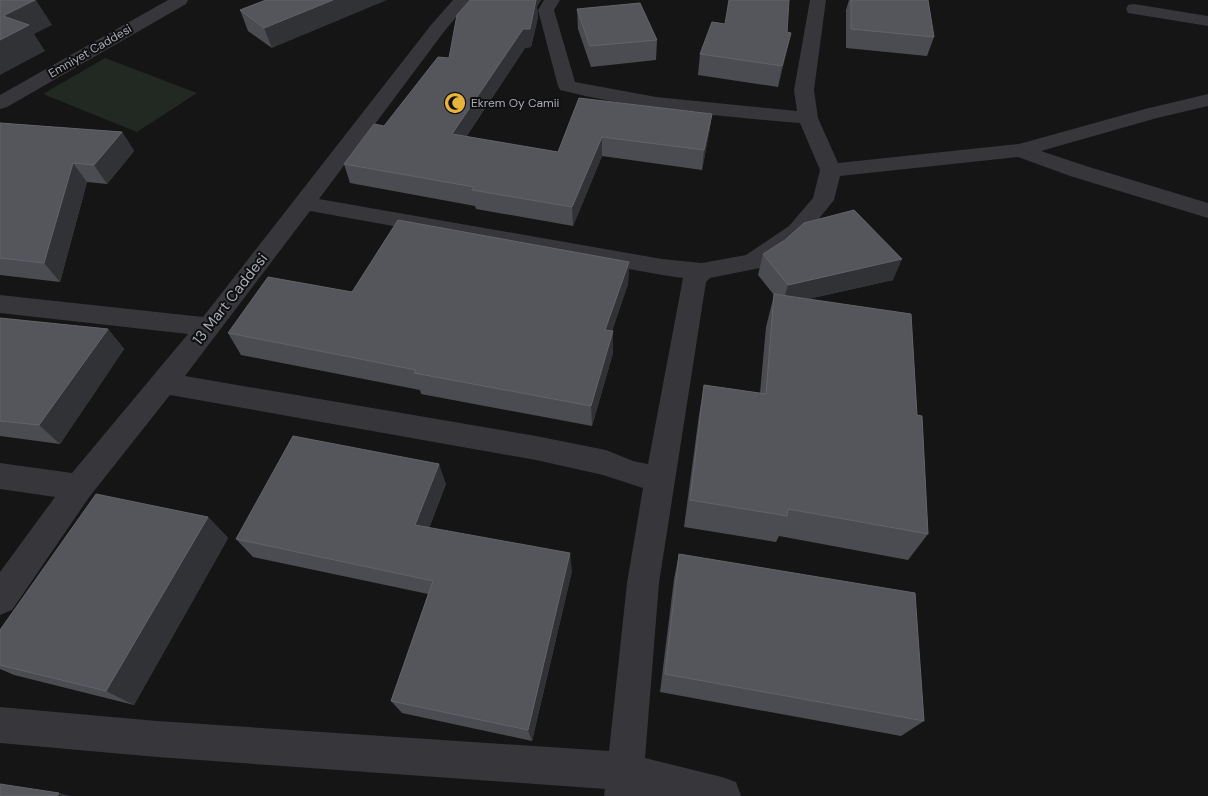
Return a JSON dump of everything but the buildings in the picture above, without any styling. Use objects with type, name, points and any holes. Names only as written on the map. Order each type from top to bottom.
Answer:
[{"type":"street","name":"Emniyet Caddesi","points":[[0,103],[180,0]]},
{"type":"street","name":"13 Mart Caddesi","points":[[0,599],[78,487],[209,328],[436,29],[462,0]]},
{"type":"street","points":[[552,0],[546,10],[567,86],[599,95],[654,103],[808,118]]},
{"type":"street","points":[[303,203],[662,267],[702,271],[752,262],[797,231],[823,200],[831,170],[808,118],[804,90],[818,0]]},
{"type":"street","points":[[1134,9],[1208,21]]},
{"type":"street","points":[[831,170],[1020,150],[1152,113],[1208,100]]},
{"type":"street","points":[[1020,150],[1078,171],[1208,211]]},
{"type":"street","points":[[623,783],[642,583],[694,280],[702,271]]},
{"type":"street","points":[[0,304],[209,328]]},
{"type":"street","points":[[164,383],[536,448],[606,463],[631,472],[660,479]]},
{"type":"street","points":[[0,476],[78,487]]},
{"type":"street","points":[[0,725],[623,783],[722,796]]},
{"type":"shaded area","points":[[105,58],[197,93],[137,132],[43,94]]},
{"type":"place","name":"Ekrem Oy Camii","points":[[455,103]]}]
